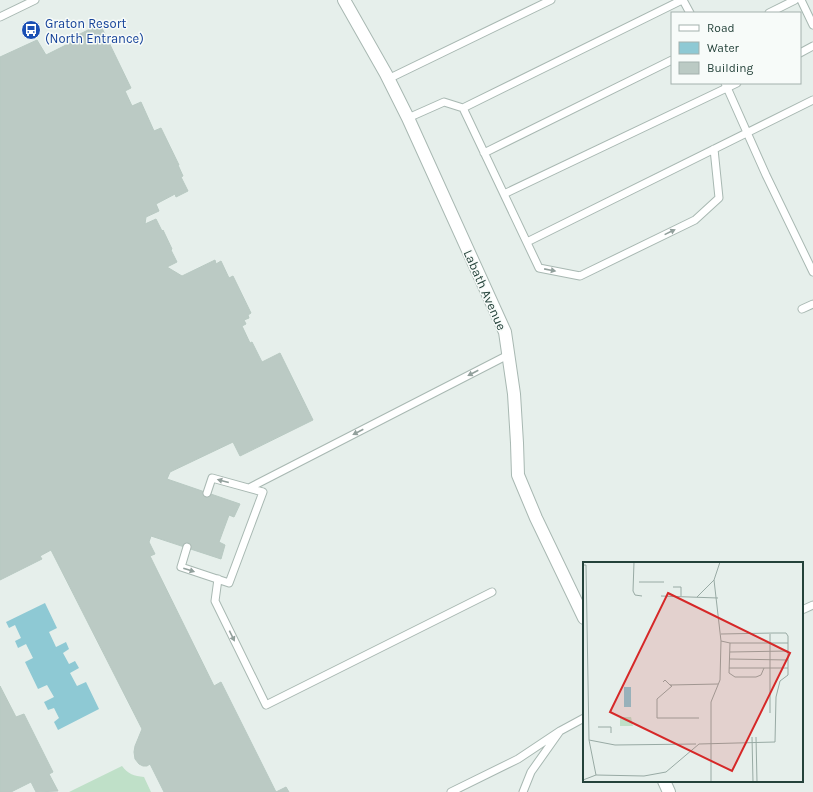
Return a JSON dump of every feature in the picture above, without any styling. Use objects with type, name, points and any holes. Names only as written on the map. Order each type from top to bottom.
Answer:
[{"type":"street","name":"Labath Avenue","points":[[344,0],[408,118],[505,332],[514,401],[518,476],[536,518],[583,616]]},
{"type":"street","points":[[664,782],[669,792]]},
{"type":"lane","points":[[0,17],[35,0]]},
{"type":"lane","points":[[388,79],[551,0]]},
{"type":"lane","points":[[408,118],[444,102],[463,108],[682,0],[689,12]]},
{"type":"lane","points":[[771,12],[795,0]]},
{"type":"lane","points":[[801,0],[813,25]]},
{"type":"lane","points":[[801,52],[813,46]]},
{"type":"lane","points":[[484,153],[671,60]]},
{"type":"lane","points":[[504,194],[726,85],[766,175],[813,272]]},
{"type":"lane","points":[[527,242],[813,100]]},
{"type":"lane","points":[[463,108],[539,268],[580,276],[695,220],[718,198],[714,149]]},
{"type":"lane","points":[[802,309],[813,304]]},
{"type":"lane","points":[[249,488],[508,355]]},
{"type":"lane","points":[[187,547],[181,567],[229,583],[263,492],[212,478],[207,493]]},
{"type":"lane","points":[[218,580],[215,601],[266,705],[492,592]]},
{"type":"lane","points":[[803,610],[813,605]]},
{"type":"lane","points":[[451,792],[518,759],[560,731],[583,719]]},
{"type":"lane","points":[[523,792],[530,772],[560,731]]},
{"type":"green space","points":[[122,766],[132,774],[144,777],[151,792],[69,792]]},
{"type":"water","points":[[45,603],[57,628],[49,632],[56,647],[66,642],[69,649],[63,653],[69,664],[75,661],[79,668],[70,673],[77,686],[86,682],[99,709],[58,730],[54,722],[59,718],[54,708],[48,710],[44,702],[54,697],[47,685],[38,689],[25,662],[33,658],[26,644],[18,648],[15,641],[21,638],[15,625],[9,628],[6,622]]},
{"type":"building","points":[[100,24],[131,88],[125,91],[132,106],[141,102],[154,131],[161,128],[179,165],[183,176],[181,177],[188,191],[176,197],[175,194],[156,204],[159,211],[146,217],[145,224],[156,219],[172,249],[171,250],[177,262],[167,267],[182,276],[215,260],[216,264],[221,261],[229,278],[233,276],[251,313],[248,315],[249,318],[244,320],[246,324],[242,326],[250,343],[252,342],[262,362],[280,353],[313,420],[240,456],[233,442],[170,472],[167,479],[240,504],[234,517],[229,515],[219,542],[225,545],[221,559],[151,536],[149,542],[155,554],[150,556],[214,686],[221,682],[276,792],[164,792],[150,764],[143,766],[135,759],[135,746],[142,729],[51,550],[40,556],[42,559],[0,580],[0,57],[37,40],[46,55],[78,39],[76,36]]},
{"type":"building","points":[[0,686],[16,717],[24,714],[53,772],[49,774],[58,791],[36,792],[31,782],[11,792],[0,792]]},
{"type":"building","points":[[286,787],[289,792],[276,792]]},
{"type":"place","name":"Graton Resort (North Entrance)","points":[[31,30]]}]
